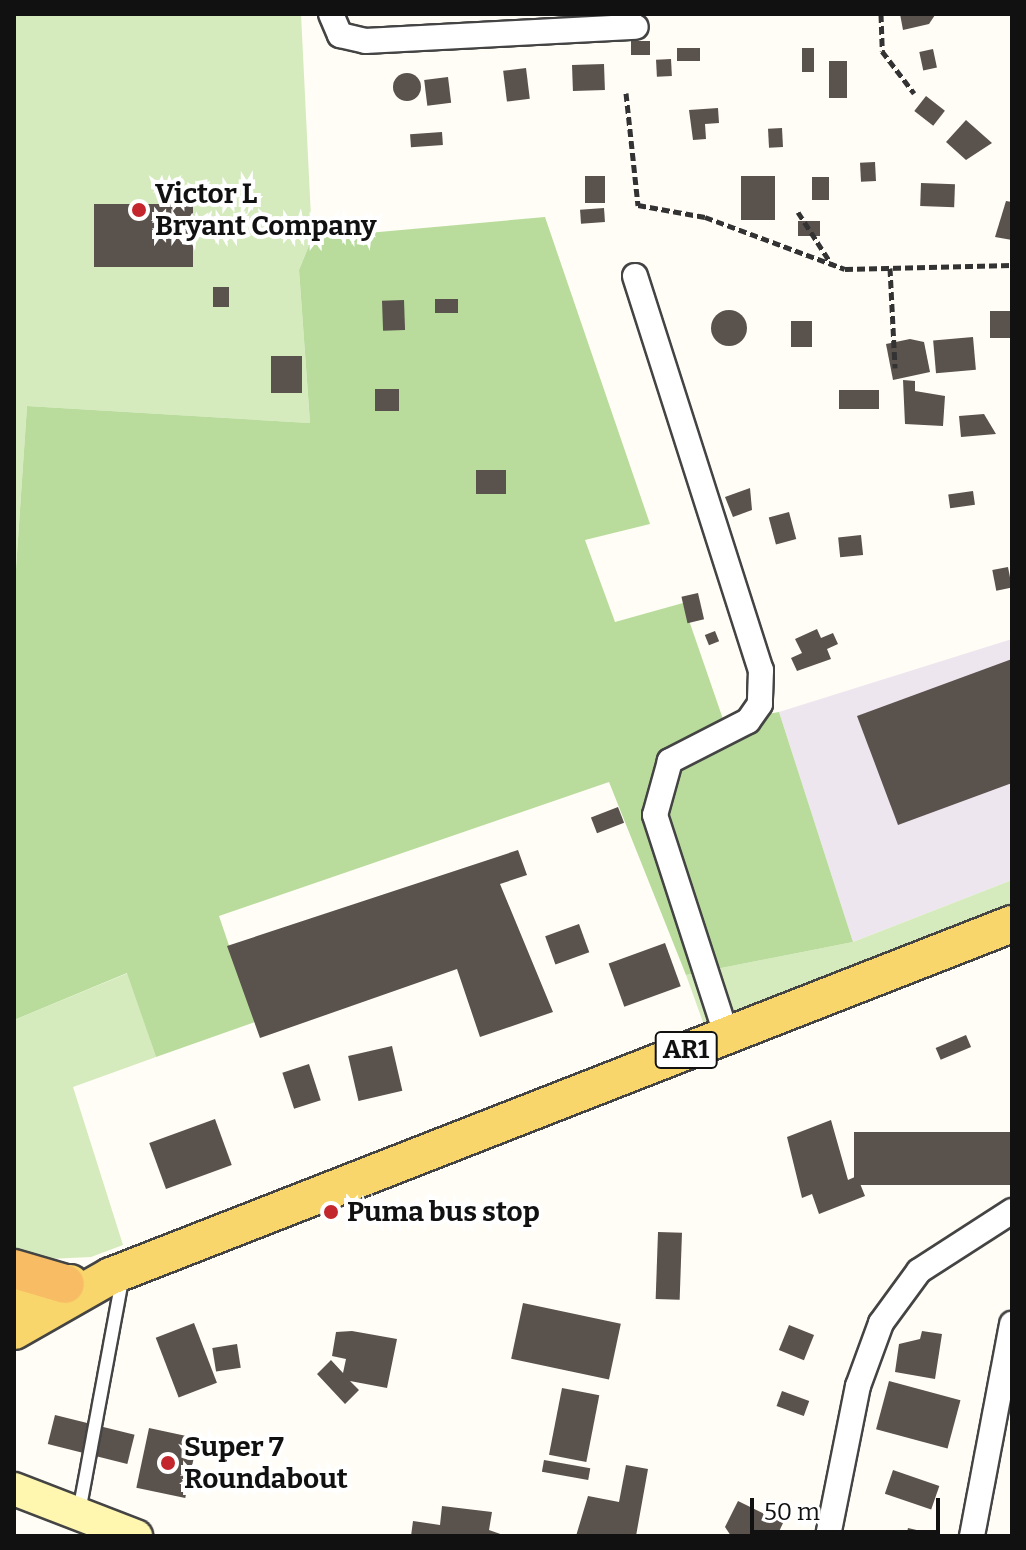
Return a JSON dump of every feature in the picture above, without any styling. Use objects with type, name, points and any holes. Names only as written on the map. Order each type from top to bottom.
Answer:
[{"type":"highway","points":[[14,1269],[65,1284]]},
{"type":"main road","name":"AR1","points":[[14,1331],[118,1274],[1012,924]]},
{"type":"main road","points":[[14,1292],[118,1274]]},
{"type":"main road","points":[[14,1489],[136,1536]]},
{"type":"street","points":[[331,14],[340,35],[365,41],[636,27]]},
{"type":"street","points":[[635,276],[761,670],[760,704],[748,721],[670,761],[655,815],[726,1034]]},
{"type":"street","points":[[828,1536],[858,1386],[881,1323],[939,1254],[1012,1211]]},
{"type":"street","points":[[972,1536],[1012,1324]]},
{"type":"lane","points":[[79,1513],[118,1274]]},
{"type":"path","points":[[881,14],[882,51],[914,93]]},
{"type":"path","points":[[626,93],[638,205],[705,217],[832,265],[890,268],[1012,265]]},
{"type":"path","points":[[798,212],[832,265]]},
{"type":"path","points":[[890,268],[895,368]]},
{"type":"shaded area","points":[[1012,639],[1012,880],[853,942],[779,712]]},
{"type":"green space","points":[[14,14],[301,14],[312,238],[299,270],[310,423],[27,406],[14,598]]},
{"type":"green space","points":[[545,217],[650,524],[585,540],[615,622],[683,603],[724,722],[779,712],[853,942],[686,975],[609,782],[219,916],[255,1022],[156,1057],[127,973],[14,1020],[14,598],[27,406],[310,423],[299,270],[312,238]]},
{"type":"green space","points":[[1012,880],[1012,904],[704,1025],[686,975],[853,942]]},
{"type":"green space","points":[[128,973],[156,1057],[73,1087],[123,1245],[91,1257],[28,1260],[14,1255],[14,1020]]},
{"type":"building","points":[[900,14],[935,15],[929,24],[903,30]]},
{"type":"building","points":[[631,41],[650,41],[650,55],[631,55]]},
{"type":"building","points":[[677,48],[700,48],[700,61],[677,61]]},
{"type":"building","points":[[802,48],[814,48],[814,72],[802,72]]},
{"type":"building","points":[[933,49],[937,68],[923,70],[919,52]]},
{"type":"building","points":[[671,59],[672,76],[657,77],[656,60]]},
{"type":"building","points":[[829,61],[847,61],[847,98],[829,98]]},
{"type":"building","points":[[604,64],[605,90],[573,91],[572,65]]},
{"type":"building","points":[[526,68],[530,99],[507,102],[503,71]]},
{"type":"building","points":[[407,73],[417,77],[421,87],[417,97],[407,101],[397,97],[393,87],[397,77]]},
{"type":"building","points":[[448,77],[451,103],[427,106],[424,80]]},
{"type":"building","points":[[926,96],[945,111],[933,126],[914,111]]},
{"type":"building","points":[[718,108],[719,123],[705,124],[706,139],[693,140],[689,110]]},
{"type":"building","points":[[966,120],[992,143],[966,160],[946,142]]},
{"type":"building","points":[[782,128],[783,147],[769,148],[768,129]]},
{"type":"building","points":[[442,132],[443,145],[411,147],[410,134]]},
{"type":"building","points":[[875,162],[876,181],[861,182],[860,163]]},
{"type":"building","points":[[585,176],[605,176],[605,203],[585,203]]},
{"type":"building","points":[[741,176],[775,176],[775,220],[741,220]]},
{"type":"building","points":[[812,177],[829,177],[829,200],[812,200]]},
{"type":"building","points":[[921,183],[955,184],[954,207],[920,206]]},
{"type":"building","points":[[1006,201],[1012,202],[1012,240],[995,237]]},
{"type":"building","points":[[94,204],[193,204],[193,267],[94,267]]},
{"type":"building","points":[[604,208],[605,222],[581,224],[580,210]]},
{"type":"building","points":[[798,221],[820,221],[820,236],[798,236]]},
{"type":"building","points":[[213,287],[229,287],[229,307],[213,307]]},
{"type":"building","points":[[435,299],[458,299],[458,313],[435,313]]},
{"type":"building","points":[[404,300],[405,330],[383,331],[382,301]]},
{"type":"building","points":[[729,310],[742,315],[747,328],[742,341],[729,346],[716,341],[711,328],[716,315]]},
{"type":"building","points":[[990,311],[1012,311],[1012,338],[990,338]]},
{"type":"building","points":[[791,321],[812,321],[812,347],[791,347]]},
{"type":"building","points":[[973,337],[976,370],[936,373],[933,340]]},
{"type":"building","points":[[910,339],[924,342],[930,372],[893,380],[886,344]]},
{"type":"building","points":[[271,356],[302,356],[302,393],[271,393]]},
{"type":"building","points":[[903,380],[915,381],[915,391],[945,396],[943,426],[905,424]]},
{"type":"building","points":[[375,389],[399,389],[399,411],[375,411]]},
{"type":"building","points":[[839,390],[879,390],[879,409],[839,409]]},
{"type":"building","points":[[984,414],[996,434],[961,437],[959,416]]},
{"type":"building","points":[[476,470],[506,470],[506,494],[476,494]]},
{"type":"building","points":[[750,488],[752,510],[733,517],[725,497]]},
{"type":"building","points":[[973,491],[975,505],[950,508],[948,494]]},
{"type":"building","points":[[789,512],[796,539],[776,544],[769,517]]},
{"type":"building","points":[[861,535],[863,555],[840,557],[838,537]]},
{"type":"building","points":[[1008,567],[1012,588],[996,591],[992,570]]},
{"type":"building","points":[[698,593],[704,619],[688,623],[681,597]]},
{"type":"building","points":[[817,629],[821,638],[833,633],[838,644],[827,649],[831,659],[797,671],[791,658],[802,653],[795,639]]},
{"type":"building","points":[[715,631],[719,641],[709,645],[705,635]]},
{"type":"building","points":[[1012,659],[1012,783],[898,825],[857,716]]},
{"type":"building","points":[[618,807],[624,823],[597,833],[591,817]]},
{"type":"building","points":[[518,850],[527,875],[500,884],[553,1012],[480,1037],[457,969],[260,1038],[227,946]]},
{"type":"building","points":[[579,924],[589,952],[555,965],[545,936]]},
{"type":"building","points":[[665,943],[681,986],[624,1007],[609,964]]},
{"type":"building","points":[[966,1035],[971,1047],[941,1060],[936,1048]]},
{"type":"building","points":[[392,1046],[402,1091],[359,1101],[348,1056]]},
{"type":"building","points":[[309,1064],[321,1100],[294,1109],[282,1073]]},
{"type":"building","points":[[215,1119],[232,1165],[166,1189],[149,1143]]},
{"type":"building","points":[[831,1120],[848,1180],[857,1176],[865,1196],[819,1214],[812,1194],[802,1198],[787,1137]]},
{"type":"building","points":[[854,1132],[1012,1132],[1012,1185],[854,1185]]},
{"type":"building","points":[[658,1232],[682,1233],[680,1300],[656,1299]]},
{"type":"building","points":[[523,1303],[621,1324],[609,1380],[511,1359]]},
{"type":"building","points":[[194,1323],[217,1383],[179,1397],[156,1338]]},
{"type":"building","points":[[789,1325],[814,1335],[804,1360],[779,1350]]},
{"type":"building","points":[[352,1331],[397,1339],[387,1388],[350,1381],[359,1390],[345,1404],[317,1374],[331,1360],[343,1373],[346,1359],[332,1356],[336,1332]]},
{"type":"building","points":[[922,1331],[942,1334],[935,1379],[895,1372],[899,1344],[920,1339]]},
{"type":"building","points":[[237,1344],[241,1368],[216,1372],[212,1348]]},
{"type":"building","points":[[889,1381],[960,1400],[948,1448],[876,1429]]},
{"type":"building","points":[[562,1388],[599,1395],[586,1462],[549,1455]]},
{"type":"building","points":[[782,1391],[809,1401],[804,1416],[777,1406]]},
{"type":"building","points":[[55,1415],[135,1435],[127,1464],[48,1444]]},
{"type":"building","name":"Super 7 Roundabout","points":[[149,1428],[198,1438],[185,1498],[136,1488]]},
{"type":"building","points":[[544,1460],[590,1468],[588,1480],[542,1472]]},
{"type":"building","points":[[626,1465],[648,1469],[636,1536],[576,1536],[588,1496],[619,1502]]},
{"type":"building","points":[[893,1470],[939,1486],[931,1510],[885,1494]]},
{"type":"building","points":[[738,1501],[783,1523],[777,1536],[731,1536],[725,1527]]},
{"type":"building","points":[[442,1506],[492,1512],[489,1530],[506,1536],[411,1536],[413,1521],[440,1525]]},
{"type":"building","points":[[908,1528],[938,1535],[938,1536],[906,1536]]},
{"type":"place","name":"Victor L Bryant Company","points":[[139,210]]},
{"type":"place","name":"Puma bus stop","points":[[331,1212]]},
{"type":"place","name":"Super 7 Roundabout","points":[[168,1463]]}]
